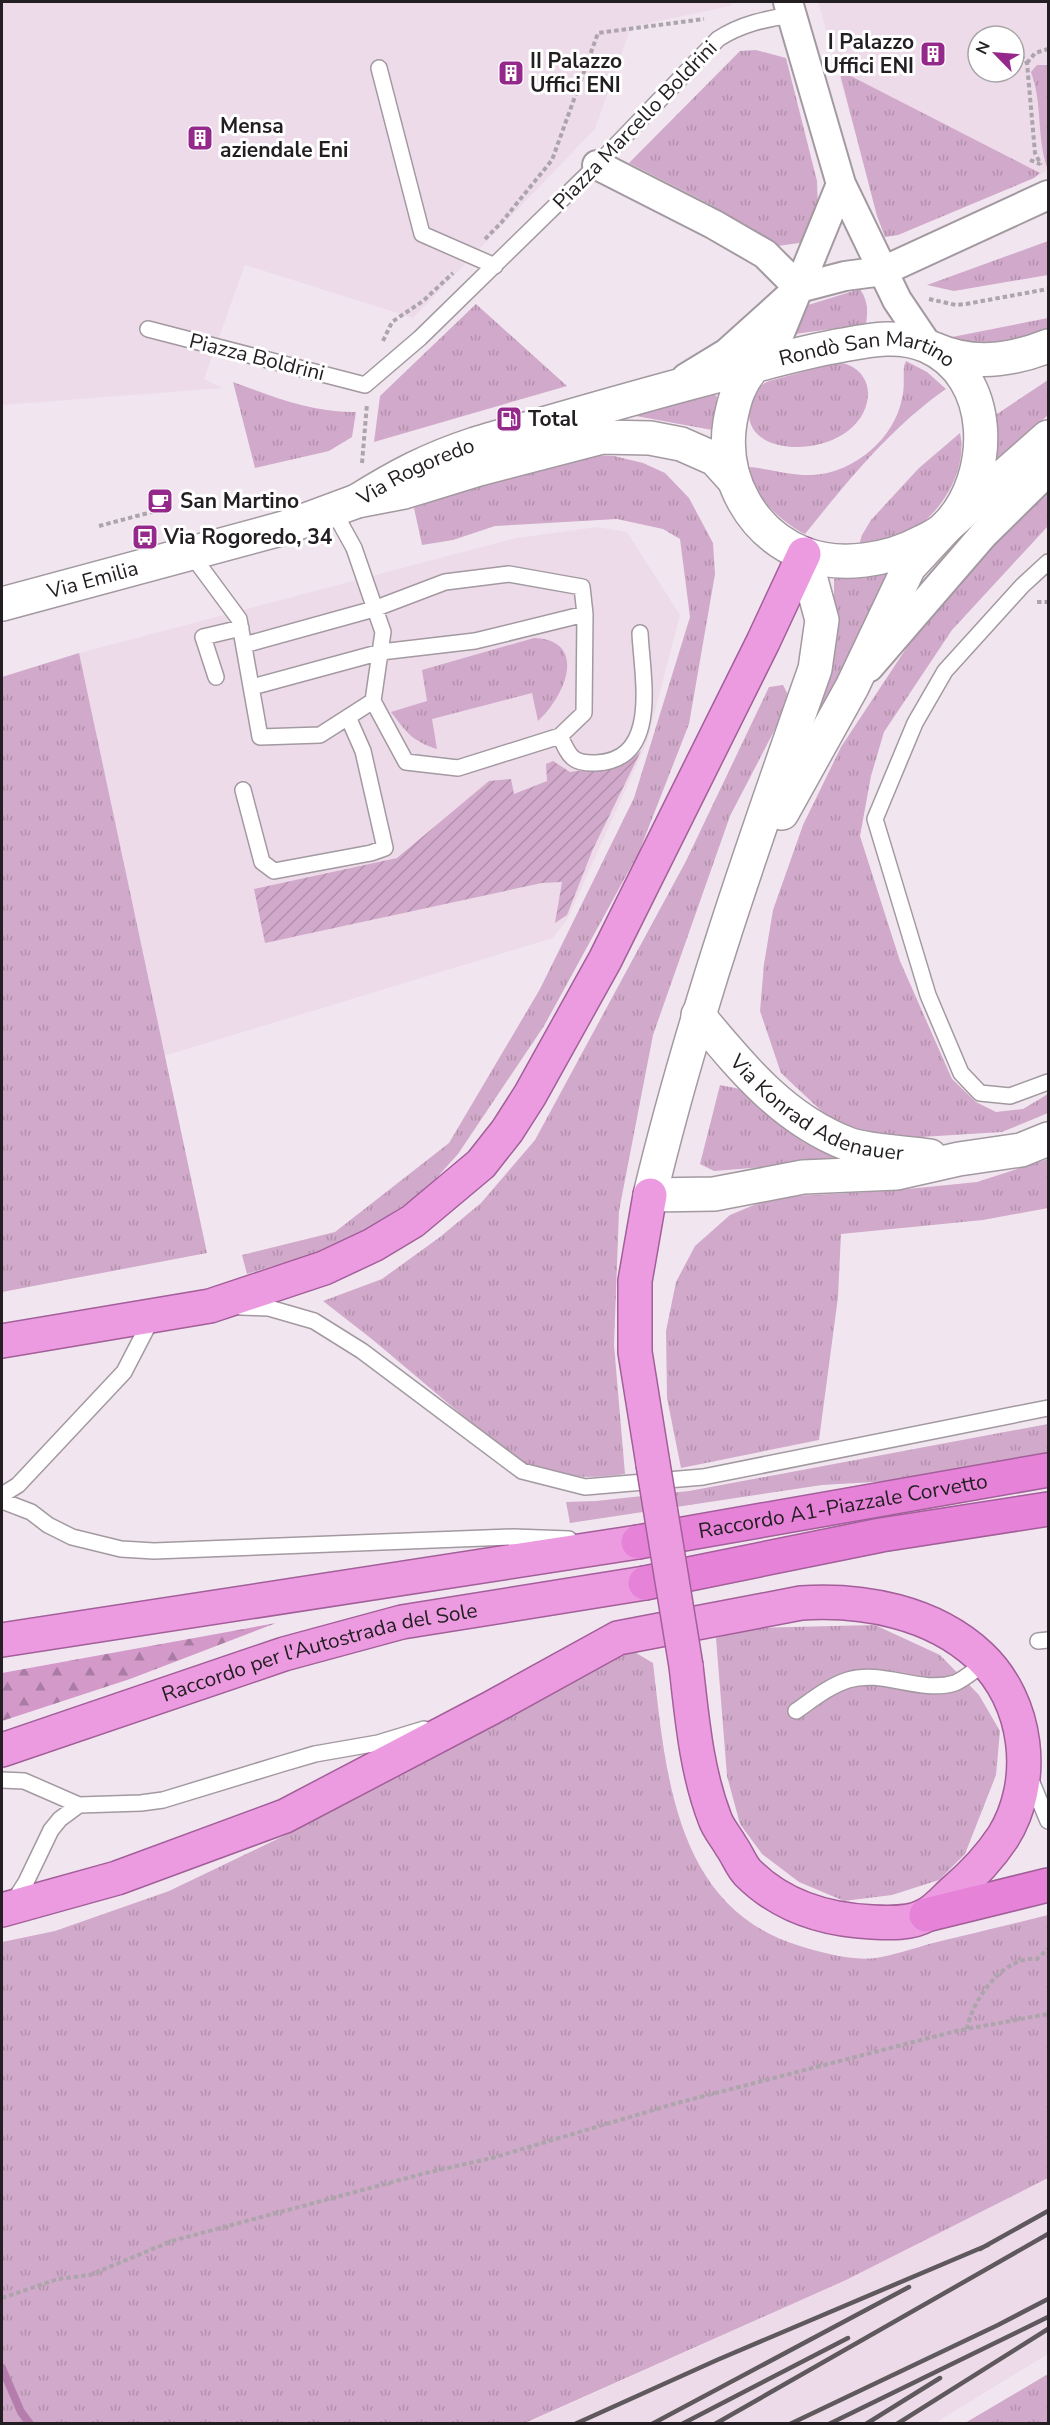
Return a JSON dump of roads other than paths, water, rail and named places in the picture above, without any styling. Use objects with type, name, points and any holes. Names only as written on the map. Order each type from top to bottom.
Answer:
[{"type":"highway","points":[[2,1341],[210,1306],[324,1268],[374,1245],[413,1221],[481,1164],[507,1131],[530,1095],[605,960],[753,664],[804,554]]},
{"type":"highway","points":[[650,1194],[635,1281],[635,1352],[686,1666],[696,1749],[715,1820],[747,1872],[784,1901],[844,1921],[905,1922],[1048,1885]]},
{"type":"highway","name":"Raccordo A1-Piazzale Corvetto","points":[[638,1542],[1048,1470]]},
{"type":"highway","name":"Raccordo A1-Piazzale Corvetto","points":[[645,1583],[881,1535],[1048,1509]]},
{"type":"highway","name":"Raccordo per l'Autostrada del Sole","points":[[2,1640],[638,1542]]},
{"type":"highway","name":"Raccordo per l'Autostrada del Sole","points":[[2,1750],[284,1654],[402,1622],[645,1583]]},
{"type":"highway","points":[[5,1910],[117,1878],[285,1816],[491,1708],[618,1638],[801,1603],[832,1601],[892,1610],[923,1619],[967,1644],[986,1662],[1004,1685],[1014,1705],[1021,1733],[1023,1758],[1020,1790],[1014,1813],[1004,1836],[976,1871],[926,1915]]},
{"type":"street","points":[[790,8],[841,184],[897,300],[928,346],[968,360],[1018,357],[1048,346]]},
{"type":"street","points":[[597,165],[713,224],[765,254],[799,288]]},
{"type":"street","points":[[755,365],[770,349],[780,333],[841,184]]},
{"type":"street","points":[[669,388],[727,353],[799,288],[845,276],[883,271],[1048,195]]},
{"type":"street","name":"Rondò San Martino","points":[[891,339],[928,346],[958,371],[968,387],[980,417],[980,448],[975,473],[966,498],[936,533],[894,553],[855,561],[804,554],[762,526],[748,509],[733,479],[727,455],[731,418],[739,388],[755,365],[862,341],[891,339]]},
{"type":"street","name":"Via Rogoredo","points":[[345,506],[435,458],[669,388],[755,365]]},
{"type":"street","name":"Via Rogoredo","points":[[345,506],[602,437],[650,438],[681,444],[715,459],[733,479]]},
{"type":"street","points":[[733,908],[793,791],[852,687],[909,567],[936,533],[1048,437]]},
{"type":"street","points":[[852,687],[983,535],[1048,471]]},
{"type":"street","name":"Via Emilia","points":[[2,604],[284,528],[345,506]]},
{"type":"street","points":[[650,1194],[698,1015],[815,669],[822,620],[804,554]]},
{"type":"street","name":"Via Konrad Adenauer","points":[[698,1015],[747,1075],[778,1102],[814,1128],[849,1145],[959,1160]]},
{"type":"street","name":"Via Konrad Adenauer","points":[[650,1194],[714,1194],[803,1177],[897,1173],[1021,1150],[1048,1139]]},
{"type":"lane","name":"Piazza Marcello Boldrini","points":[[368,383],[420,338],[495,266],[597,165],[718,39],[737,27],[762,20],[790,8]]},
{"type":"lane","points":[[379,68],[422,234],[495,266]]},
{"type":"lane","name":"Piazza Boldrini","points":[[148,329],[368,383]]},
{"type":"lane","points":[[244,645],[374,609],[446,582],[509,574],[582,587],[585,614],[584,713],[560,736],[458,768],[406,762],[373,701],[383,632],[374,609],[354,548],[345,506]]},
{"type":"lane","points":[[191,554],[239,619],[260,736],[320,735],[373,701]]},
{"type":"lane","points":[[1048,562],[1022,586],[945,671],[915,723],[875,819],[928,995],[961,1073],[980,1093],[1010,1096],[1048,1082]]},
{"type":"lane","points":[[252,687],[381,652],[475,640],[585,614]]},
{"type":"lane","points":[[216,677],[203,637],[241,628]]},
{"type":"lane","points":[[560,736],[570,757],[584,764],[612,762],[627,753],[641,732],[644,709],[640,633]]},
{"type":"lane","points":[[243,790],[262,862],[274,871],[371,853],[385,848],[363,751],[348,717]]},
{"type":"lane","points":[[210,1306],[269,1308],[314,1321],[362,1351],[522,1471],[585,1487],[703,1477],[1048,1408]]},
{"type":"lane","points":[[2,1495],[18,1485],[124,1372],[153,1316]]},
{"type":"lane","points":[[2,1501],[31,1512],[48,1525],[72,1537],[121,1550],[154,1551],[513,1538],[638,1542]]},
{"type":"lane","points":[[796,1712],[821,1693],[848,1680],[881,1677],[914,1684],[956,1683],[986,1662]]},
{"type":"lane","points":[[2,1780],[24,1781],[80,1805],[163,1800],[315,1754],[378,1743],[491,1708]]},
{"type":"lane","points":[[1023,1758],[1048,1821]]},
{"type":"lane","points":[[5,1910],[26,1882],[51,1830],[60,1819],[80,1805]]},
{"type":"waterway","points":[[2,2368],[21,2412],[30,2424]]},
{"type":"railway","points":[[980,2249],[1048,2211]]},
{"type":"railway","points":[[715,2424],[1048,2234]]},
{"type":"railway","points":[[575,2424],[717,2360],[988,2245]]},
{"type":"railway","points":[[652,2424],[909,2287]]},
{"type":"railway","points":[[790,2424],[1048,2299]]},
{"type":"railway","points":[[829,2424],[1048,2317]]},
{"type":"railway","points":[[897,2424],[1048,2329]]},
{"type":"railway","points":[[682,2424],[848,2338]]},
{"type":"railway","points":[[866,2424],[940,2378]]},
{"type":"place","name":"I Palazzo Uffici ENI","points":[[933,54]]},
{"type":"place","name":"II Palazzo Uffici ENI","points":[[511,73]]},
{"type":"place","name":"Mensa aziendale Eni","points":[[200,138]]},
{"type":"place","name":"Total","points":[[509,419]]},
{"type":"place","name":"San Martino","points":[[160,501]]},
{"type":"place","name":"Via Rogoredo, 34","points":[[145,537]]}]
